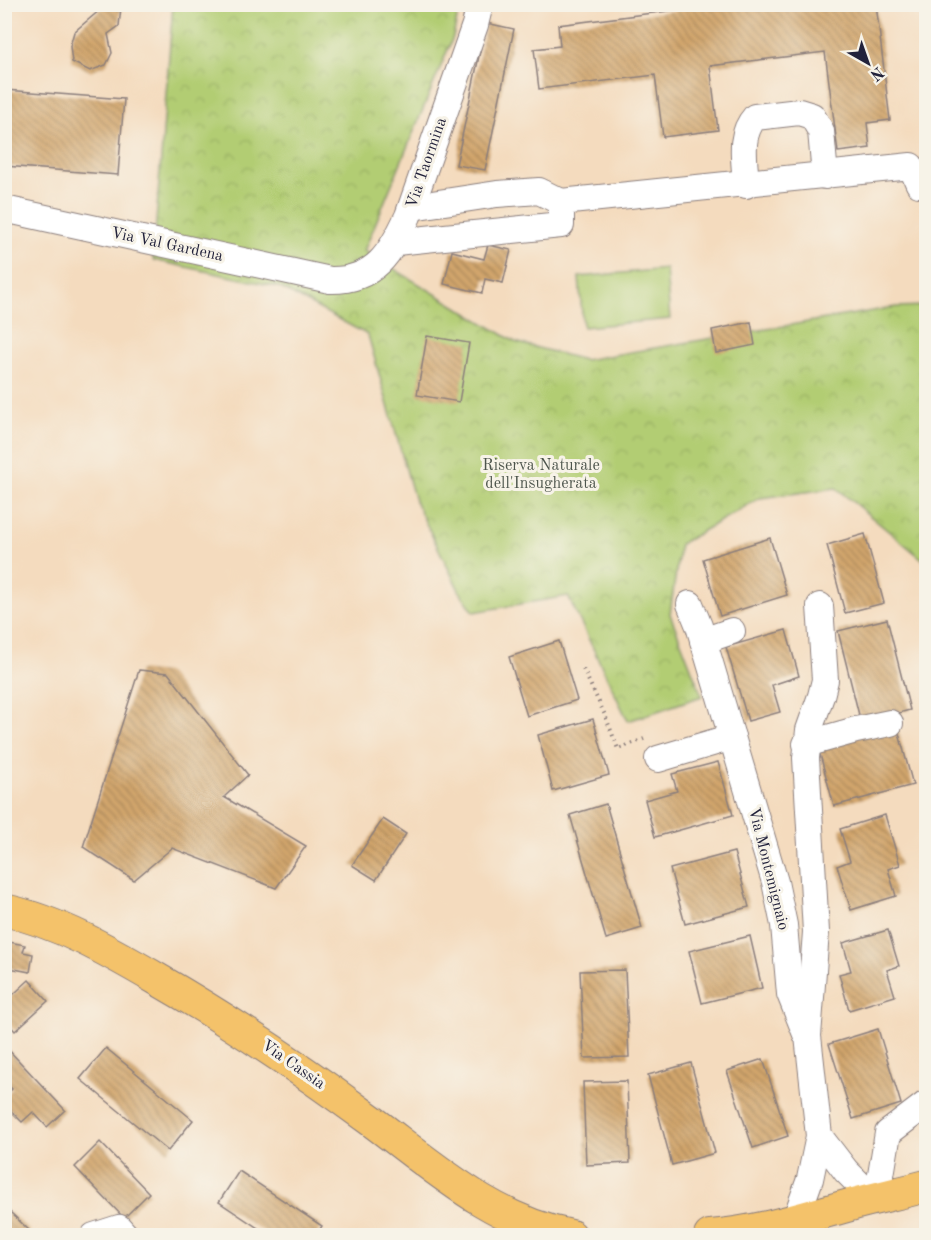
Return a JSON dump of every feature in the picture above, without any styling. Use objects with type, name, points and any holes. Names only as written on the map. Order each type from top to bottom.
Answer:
[{"type":"main road","name":"Via Cassia","points":[[4,910],[42,921],[111,952],[209,1009],[275,1052],[485,1203],[533,1226],[571,1236]]},
{"type":"main road","points":[[710,1236],[755,1233],[806,1224],[875,1199],[927,1186]]},
{"type":"street","name":"Via Taormina","points":[[330,280],[362,275],[375,267],[396,242],[412,207],[480,4]]},
{"type":"street","points":[[746,184],[743,138],[747,126],[755,117],[799,112],[812,116],[821,131],[825,176]]},
{"type":"street","points":[[412,207],[497,194],[539,191],[561,202],[911,166],[919,184],[927,183]]},
{"type":"street","points":[[396,242],[561,225],[561,202]]},
{"type":"street","name":"Via Val Gardena","points":[[4,209],[330,280]]},
{"type":"street","name":"Via Montemignaio","points":[[690,604],[703,640],[779,896],[791,998],[808,1036]]},
{"type":"street","name":"Via Montemignaio","points":[[806,1224],[810,1179],[819,1136],[808,1036],[816,932],[806,744],[825,680],[820,606]]},
{"type":"street","points":[[703,640],[732,631]]},
{"type":"street","points":[[806,744],[890,723]]},
{"type":"street","points":[[652,749],[732,737]]},
{"type":"street","points":[[875,1199],[888,1133],[927,1104]]},
{"type":"street","points":[[819,1136],[846,1171],[875,1199]]},
{"type":"street","points":[[94,1236],[119,1228],[126,1236]]},
{"type":"path","points":[[583,669],[618,749],[652,749]]},
{"type":"green space","name":"Riserva Naturale dell'Insugherata","points":[[173,5],[460,5],[453,37],[364,251],[515,342],[584,360],[896,307],[926,306],[926,562],[836,488],[760,498],[680,544],[670,614],[702,696],[628,721],[568,596],[474,612],[460,592],[415,501],[368,335],[279,287],[153,260]]},
{"type":"green space","points":[[666,269],[670,319],[583,327],[579,277]]},
{"type":"building","points":[[107,4],[121,7],[119,26],[108,34],[112,53],[106,65],[90,71],[72,62],[70,46],[74,32]]},
{"type":"building","points":[[724,4],[876,4],[890,120],[867,123],[870,148],[838,152],[825,52],[710,66],[718,130],[663,137],[655,75],[539,89],[534,49],[560,46],[558,25]]},
{"type":"building","points":[[486,23],[514,29],[485,170],[456,165]]},
{"type":"building","points":[[926,45],[926,84],[925,84],[921,46]]},
{"type":"building","points":[[5,90],[124,99],[118,175],[5,166]]},
{"type":"building","points":[[488,245],[511,250],[503,283],[485,279],[482,293],[444,284],[452,251],[484,259]]},
{"type":"building","points":[[751,322],[755,345],[716,353],[712,330]]},
{"type":"building","points":[[427,336],[469,343],[459,402],[417,395]]},
{"type":"building","points":[[865,534],[884,603],[845,613],[827,545]]},
{"type":"building","points":[[770,538],[787,595],[720,616],[703,559]]},
{"type":"building","points":[[887,619],[910,710],[861,723],[838,631]]},
{"type":"building","points":[[786,630],[799,676],[772,685],[780,712],[748,721],[726,647]]},
{"type":"building","points":[[559,641],[577,700],[527,716],[509,657]]},
{"type":"building","points":[[139,670],[168,673],[248,775],[224,797],[306,846],[276,888],[172,848],[134,880],[83,847]]},
{"type":"building","points":[[593,719],[609,775],[553,791],[538,735]]},
{"type":"building","points":[[897,726],[913,785],[834,806],[818,747]]},
{"type":"building","points":[[718,762],[733,815],[655,837],[645,800],[677,791],[672,774]]},
{"type":"building","points":[[606,804],[642,928],[606,939],[570,815]]},
{"type":"building","points":[[885,815],[900,865],[888,869],[896,896],[851,910],[837,866],[850,861],[840,829]]},
{"type":"building","points":[[383,819],[406,834],[376,880],[352,865]]},
{"type":"building","points":[[734,852],[749,907],[685,924],[670,869]]},
{"type":"building","points":[[888,930],[899,966],[887,970],[895,996],[849,1010],[839,974],[851,971],[843,943]]},
{"type":"building","points":[[750,936],[762,988],[702,1003],[689,951]]},
{"type":"building","points":[[4,941],[25,945],[23,952],[33,954],[30,972],[4,967]]},
{"type":"building","points":[[625,970],[629,1057],[584,1058],[580,971]]},
{"type":"building","points":[[29,980],[48,1001],[15,1031],[4,1019],[4,1003]]},
{"type":"building","points":[[878,1029],[901,1104],[853,1119],[829,1044]]},
{"type":"building","points":[[4,1045],[65,1110],[47,1127],[33,1112],[22,1122],[4,1104],[4,1097],[12,1089],[4,1081]]},
{"type":"building","points":[[106,1048],[193,1120],[168,1151],[80,1079]]},
{"type":"building","points":[[763,1059],[788,1136],[753,1148],[727,1071]]},
{"type":"building","points":[[691,1063],[715,1153],[672,1165],[648,1075]]},
{"type":"building","points":[[627,1081],[630,1163],[586,1165],[583,1082]]},
{"type":"building","points":[[100,1142],[149,1193],[124,1218],[75,1167]]},
{"type":"building","points":[[239,1171],[322,1226],[316,1236],[270,1236],[219,1202]]},
{"type":"building","points":[[10,1212],[30,1231],[25,1236],[4,1236],[4,1218]]}]
